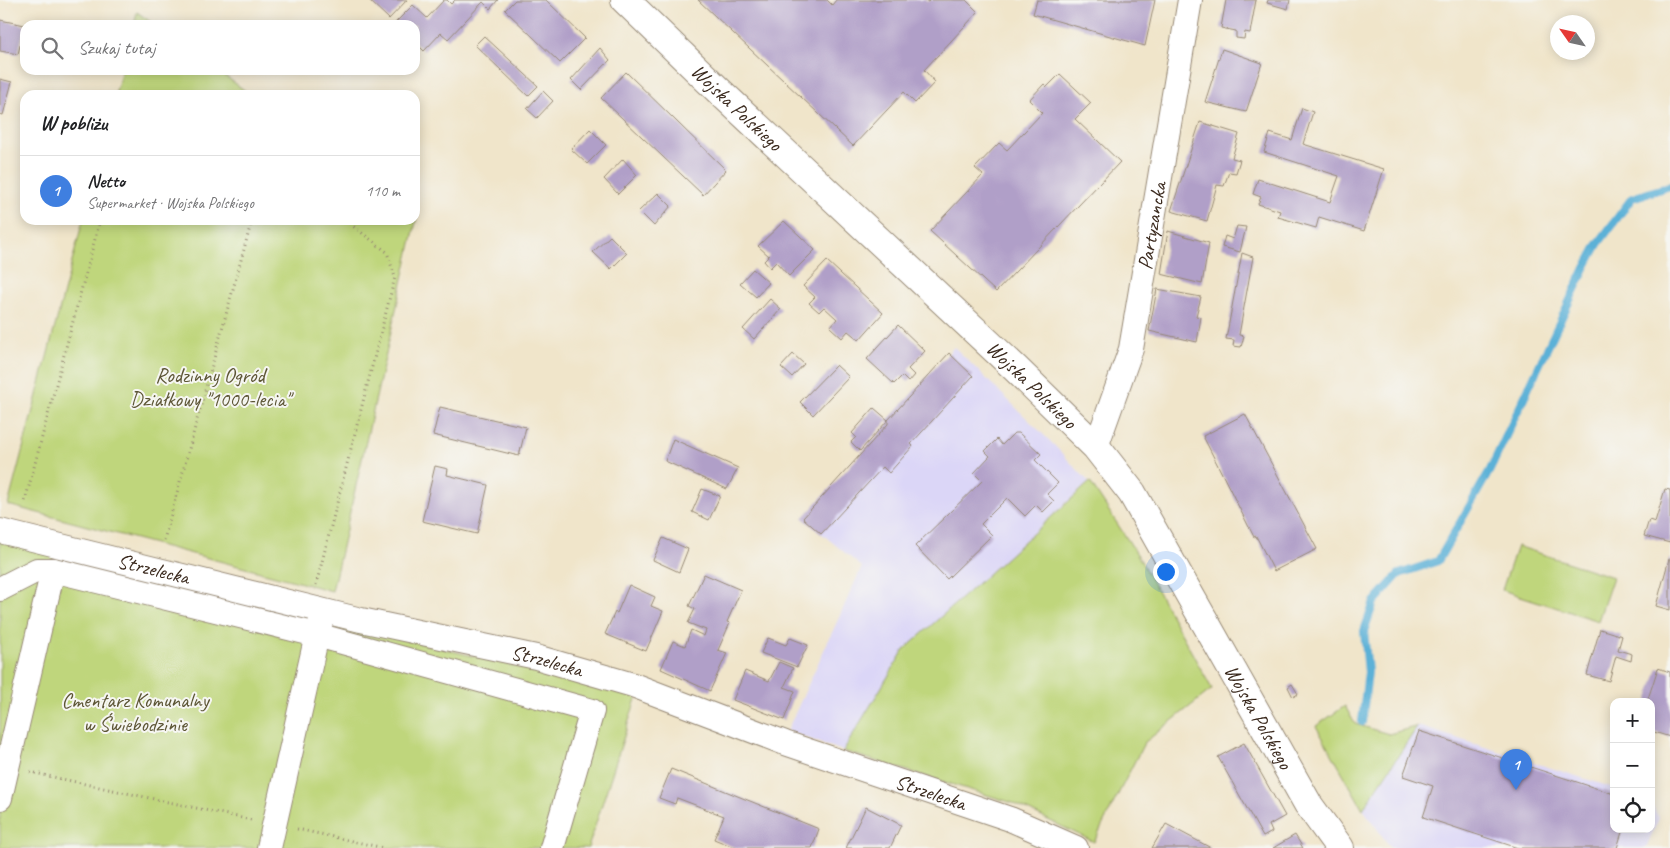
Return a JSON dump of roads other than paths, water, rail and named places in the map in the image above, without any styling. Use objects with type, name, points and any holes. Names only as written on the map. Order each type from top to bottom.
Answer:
[{"type":"street","name":"Wojska Polskiego","points":[[625,0],[716,89],[1016,369],[1096,447],[1132,493],[1308,804],[1340,848]]},
{"type":"street","name":"Partyzancka","points":[[1096,447],[1131,349],[1190,0]]},
{"type":"street","name":"Strzelecka","points":[[0,531],[316,609],[536,657],[633,685],[785,742],[1010,819],[1076,848]]},
{"type":"street","points":[[0,589],[37,570],[53,570],[316,635],[592,711],[552,848]]},
{"type":"street","points":[[0,798],[53,570]]},
{"type":"street","points":[[269,848],[316,635],[316,609]]},
{"type":"waterway","points":[[1362,722],[1368,672],[1364,631],[1374,602],[1399,574],[1438,561],[1490,470],[1598,244],[1632,198],[1670,186]]},
{"type":"place","name":"Netto","points":[[1516,790]]},
{"type":"park label","name":"Rodzinny Ogród Działkowy \"1000-lecia\"","points":[[210,387]]},
{"type":"park label","name":"Cmentarz Komunalny w Świebodzinie","points":[[135,712]]}]
